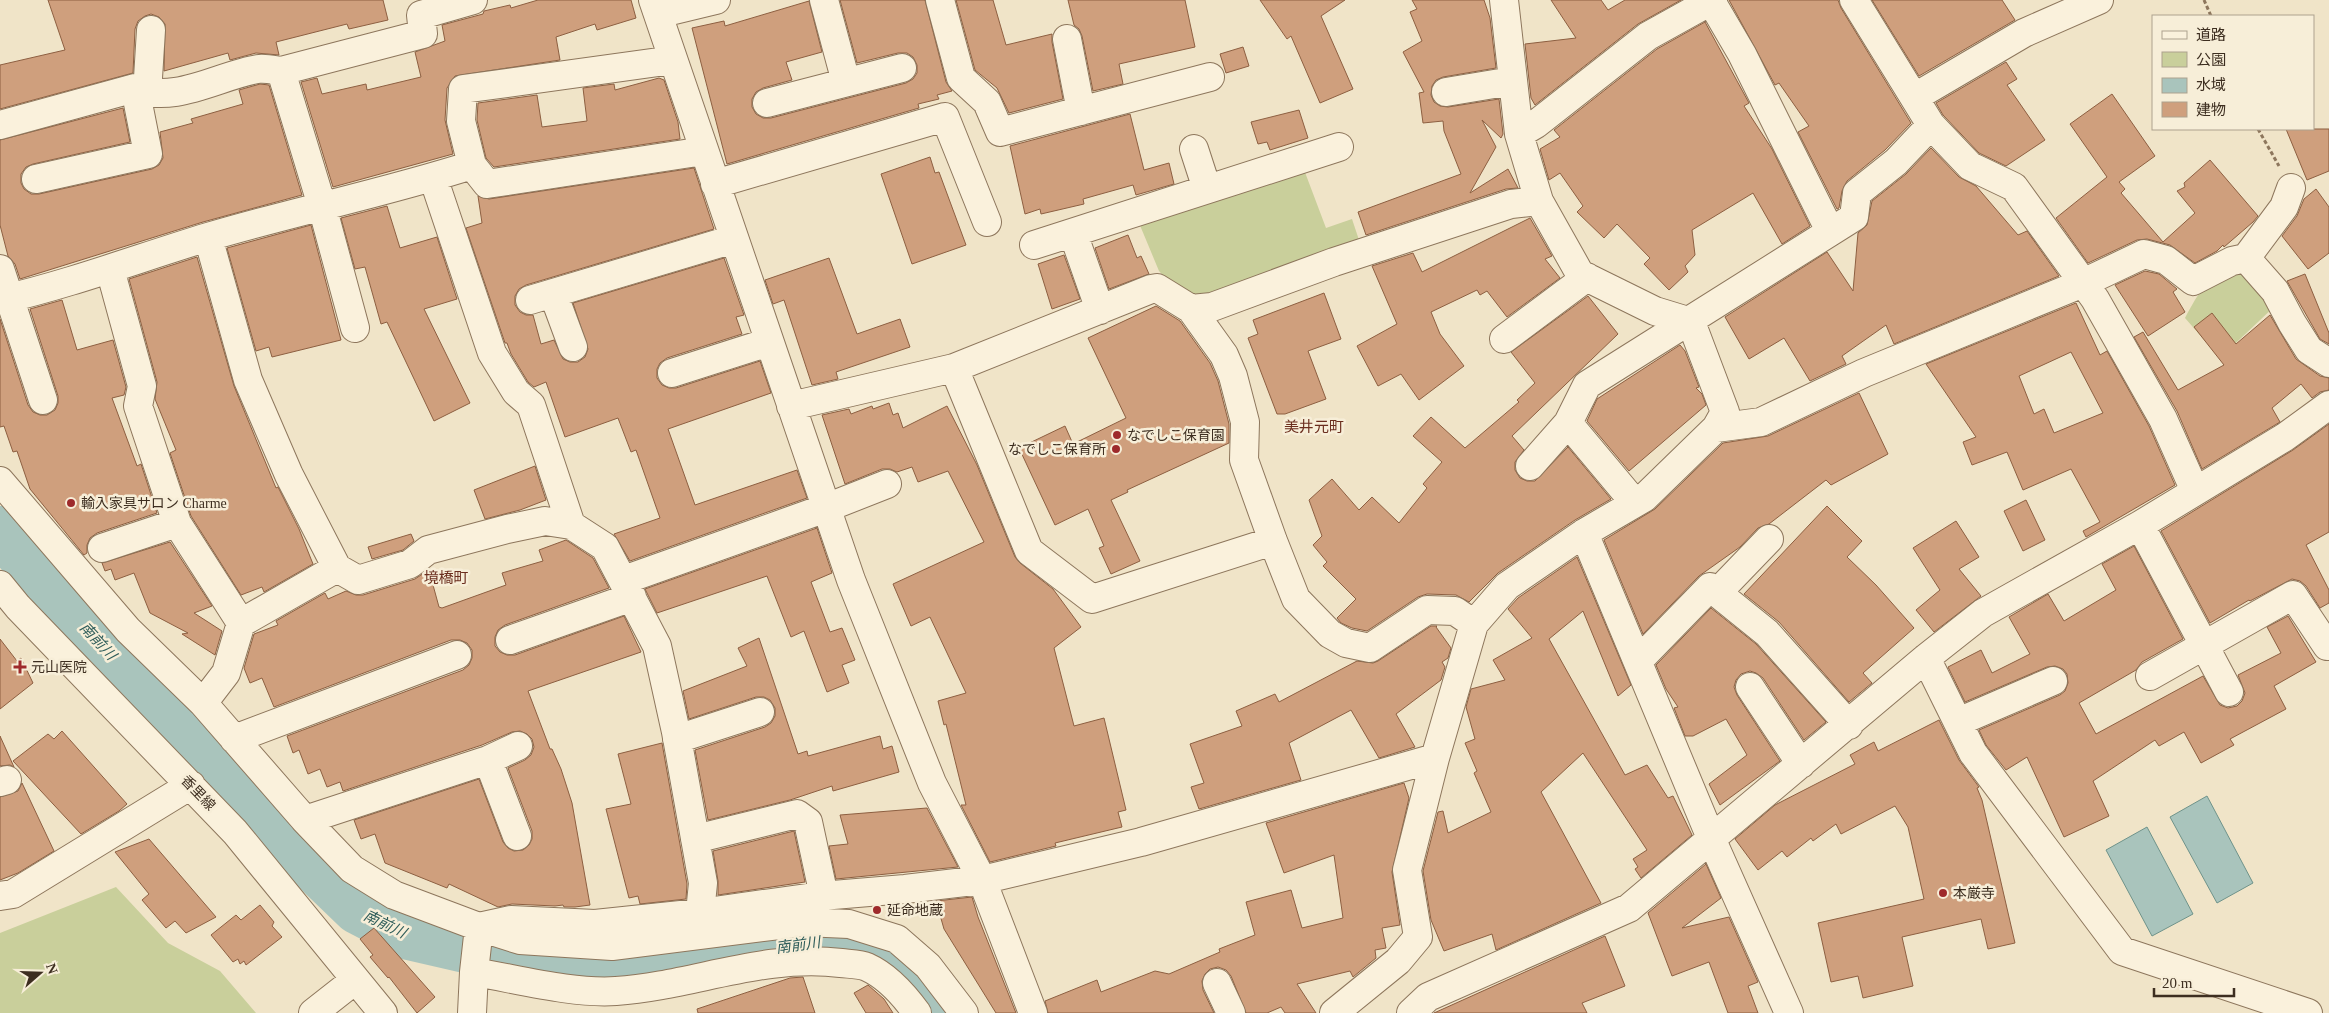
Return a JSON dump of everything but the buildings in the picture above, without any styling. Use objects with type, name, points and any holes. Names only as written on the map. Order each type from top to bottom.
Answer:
[{"type":"street","points":[[0,125],[141,91],[165,94],[259,69],[281,71],[423,34],[421,15],[473,0]]},
{"type":"street","points":[[716,0],[656,7],[851,580],[932,783],[982,880],[1033,1013]]},
{"type":"street","points":[[824,0],[846,82]]},
{"type":"street","points":[[940,0],[961,78],[987,102],[1000,132],[1210,77]]},
{"type":"street","points":[[1504,0],[1519,134],[1539,201],[1580,274],[1655,311],[1691,322]]},
{"type":"street","points":[[1854,0],[1931,125],[1970,166],[2014,187],[2095,299],[2163,419],[2194,491]]},
{"type":"street","points":[[1915,97],[2024,34],[2098,0]]},
{"type":"street","points":[[1519,134],[1536,124],[1648,36],[1712,1],[1742,54],[1830,231]]},
{"type":"street","points":[[36,179],[148,154],[141,91],[151,30]]},
{"type":"street","points":[[1067,39],[1081,111]]},
{"type":"street","points":[[673,60],[462,89],[461,121],[472,165],[487,184],[704,151]]},
{"type":"street","points":[[767,104],[902,68]]},
{"type":"street","points":[[281,71],[322,206],[355,328]]},
{"type":"street","points":[[1446,92],[1512,81]]},
{"type":"street","points":[[715,184],[945,117],[987,222]]},
{"type":"street","points":[[1530,466],[1568,422],[1587,385],[1691,322],[1854,217],[1857,193],[1896,162],[1931,125]]},
{"type":"street","points":[[1034,245],[1339,147]]},
{"type":"street","points":[[1194,149],[1207,189]]},
{"type":"street","points":[[4,299],[110,269],[208,237],[472,165]]},
{"type":"street","points":[[433,177],[492,353],[516,392],[531,405],[571,526]]},
{"type":"street","points":[[1716,428],[1761,422],[1864,373],[2083,283],[2144,254],[2166,260],[2193,281],[2232,261],[2246,258],[2284,207],[2291,188]]},
{"type":"street","points":[[1191,309],[1212,307],[1334,262],[1511,204],[1539,201]]},
{"type":"street","points":[[1073,233],[1100,310]]},
{"type":"street","points":[[208,237],[248,380],[289,476],[337,568],[358,580],[410,564],[428,550],[506,529],[545,521],[571,526],[606,547],[657,646],[678,739],[703,883],[700,914]]},
{"type":"street","points":[[572,347],[542,297],[734,239]]},
{"type":"street","points":[[2246,258],[2275,290],[2309,350],[2329,363]]},
{"type":"street","points":[[0,269],[4,299],[42,400]]},
{"type":"street","points":[[110,269],[142,386],[138,406],[178,523],[241,623]]},
{"type":"street","points":[[1504,339],[1586,277]]},
{"type":"street","points":[[791,406],[954,368],[1157,288],[1191,309],[1224,355],[1233,376],[1246,422],[1244,460],[1296,599],[1330,634],[1346,643],[1370,648],[1428,610],[1455,611],[1474,624]]},
{"type":"street","points":[[1334,1013],[1398,961],[1418,937],[1407,870],[1435,758],[1474,624],[1507,586],[1584,533],[1634,502],[1644,498],[1716,428],[1725,412],[1691,322]]},
{"type":"street","points":[[672,373],[769,342]]},
{"type":"street","points":[[954,368],[1029,551],[1092,599],[1273,541]]},
{"type":"street","points":[[1411,1013],[1428,997],[1629,908],[1849,725],[1926,658],[1983,613],[2140,525],[2285,437],[2329,405]]},
{"type":"street","points":[[1568,422],[1634,502]]},
{"type":"street","points":[[0,480],[128,630],[203,703],[305,820],[352,869],[394,895],[479,928],[520,940],[612,946],[804,922],[849,924],[897,939],[928,966],[960,1011]]},
{"type":"street","points":[[510,640],[628,588],[887,484]]},
{"type":"street","points":[[102,548],[178,523]]},
{"type":"street","points":[[2140,525],[2228,692]]},
{"type":"street","points":[[1584,533],[1639,660],[1711,838],[1789,1013]]},
{"type":"street","points":[[1717,593],[1769,539]]},
{"type":"street","points":[[203,703],[226,673],[241,623],[337,568]]},
{"type":"street","name":"香里線","points":[[0,585],[9,612],[191,785],[235,832],[383,1013]]},
{"type":"street","points":[[1639,660],[1710,587],[1767,633],[1849,725]]},
{"type":"street","points":[[2150,676],[2293,595],[2327,646],[2329,646]]},
{"type":"street","points":[[234,738],[457,655]]},
{"type":"street","points":[[1926,658],[1973,753],[2122,951],[2308,1013]]},
{"type":"street","points":[[1958,722],[2053,681]]},
{"type":"street","points":[[1750,687],[1801,764]]},
{"type":"street","points":[[678,739],[760,712]]},
{"type":"street","points":[[305,820],[488,760],[518,746]]},
{"type":"street","points":[[479,928],[511,920],[596,924],[700,914],[824,896],[982,880],[1141,842],[1435,758]]},
{"type":"street","points":[[488,760],[517,836]]},
{"type":"street","points":[[0,896],[13,894],[191,785]]},
{"type":"street","points":[[695,839],[797,814],[808,822],[824,896]]},
{"type":"street","points":[[472,1013],[479,928]]},
{"type":"street","points":[[660,940],[672,982]]},
{"type":"street","points":[[474,972],[573,988],[615,991],[672,982],[754,965],[819,961],[866,967],[890,982],[916,1013]]},
{"type":"street","points":[[313,1013],[355,980]]},
{"type":"street","points":[[1217,983],[1231,1013]]},
{"type":"path","points":[[2204,0],[2211,15]]},
{"type":"path","points":[[2259,130],[2291,188]]},
{"type":"green space","points":[[1303,167],[1326,228],[1352,219],[1361,246],[1210,302],[1179,292],[1159,271],[1139,223]]},
{"type":"green space","points":[[2232,273],[2251,273],[2277,304],[2220,358],[2185,318],[2199,294],[2208,285]]},
{"type":"green space","points":[[116,887],[168,943],[220,971],[256,1013],[0,1013],[0,933]]},
{"type":"water","points":[[2207,796],[2253,883],[2217,903],[2170,817]]},
{"type":"water","points":[[2147,827],[2193,914],[2152,936],[2106,850]]},
{"type":"waterway","name":"南前川","points":[[0,530],[47,587],[228,776],[306,861],[357,910],[405,935],[492,955],[576,966],[647,967],[830,941],[873,950],[903,977],[933,1013]]},
{"type":"place","name":"なでしこ保育園","points":[[1117,435]]},
{"type":"place","name":"なでしこ保育所","points":[[1116,449]]},
{"type":"place","name":"輸入家具サロン Charme","points":[[71,503]]},
{"type":"place","name":"元山医院","points":[[20,667]]},
{"type":"place","name":"本厳寺","points":[[1943,893]]},
{"type":"place","name":"延命地蔵","points":[[877,910]]},
{"type":"district","name":"美井元町","points":[[1314,427]]},
{"type":"district","name":"境橋町","points":[[446,578]]}]
